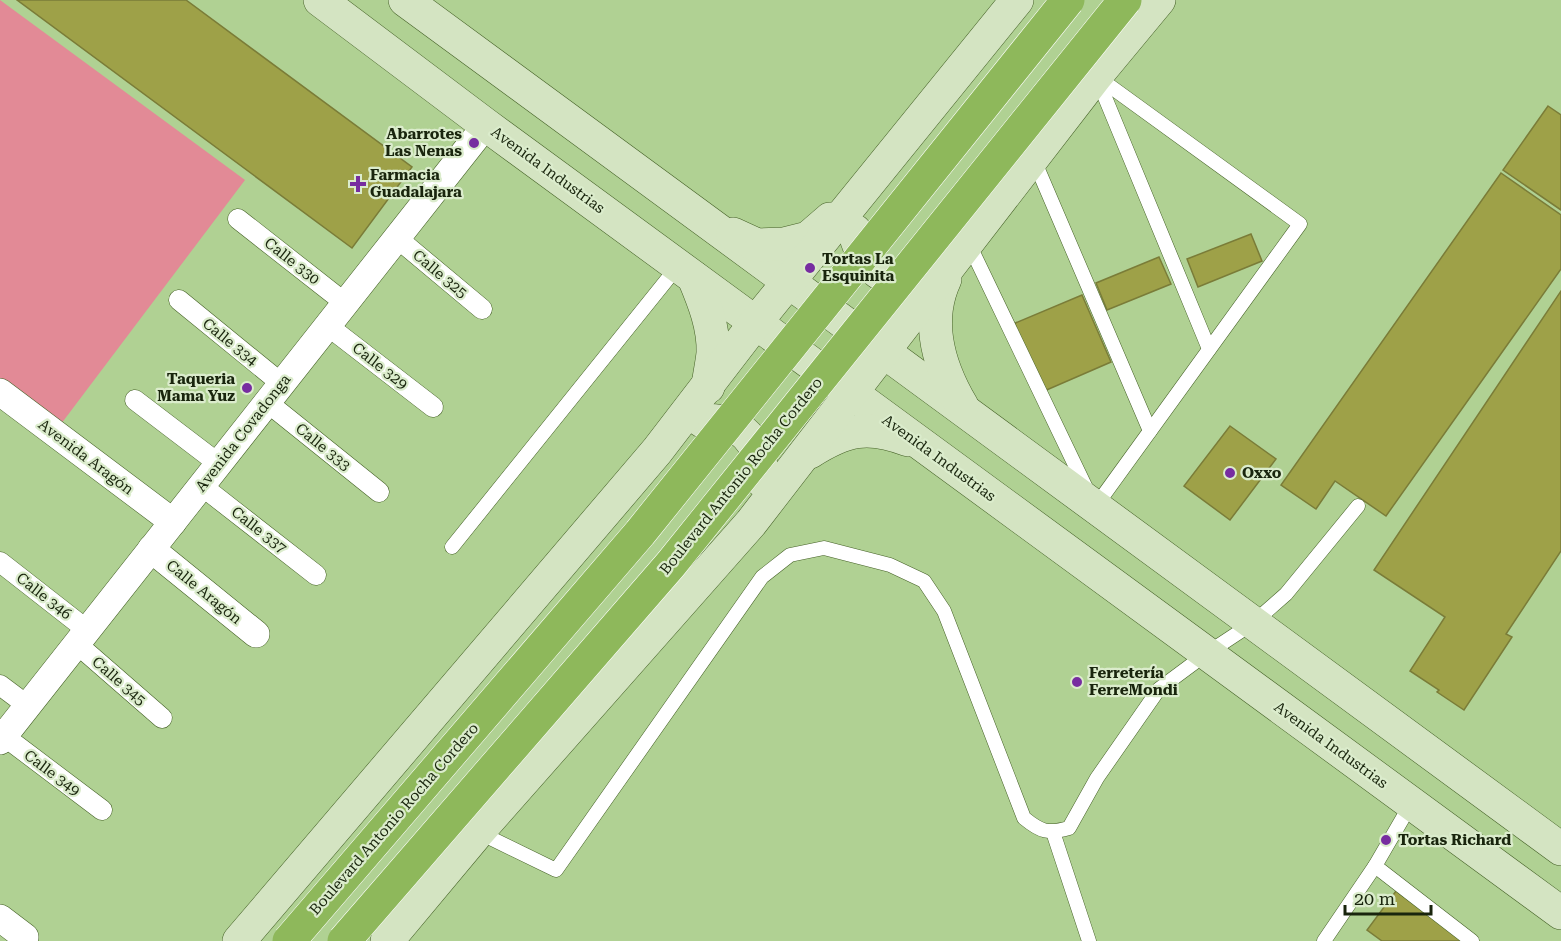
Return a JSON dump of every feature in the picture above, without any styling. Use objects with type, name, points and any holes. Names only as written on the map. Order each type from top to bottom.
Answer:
[{"type":"highway","name":"Boulevard Antonio Rocha Cordero","points":[[289,941],[640,533],[1068,0]]},
{"type":"highway","name":"Boulevard Antonio Rocha Cordero","points":[[344,941],[671,564],[1125,0]]},
{"type":"main road","name":"Avenida Industrias","points":[[320,0],[851,394],[1561,913]]},
{"type":"main road","points":[[405,0],[1561,849]]},
{"type":"main road","points":[[239,941],[657,451],[756,322],[1017,0]]},
{"type":"main road","points":[[387,941],[478,832],[751,523],[1096,76],[1159,0]]},
{"type":"main road","points":[[706,222],[757,245],[784,244],[808,238],[859,195]]},
{"type":"main road","points":[[859,195],[854,230],[857,245],[865,260],[877,272],[892,279],[913,281],[962,251]]},
{"type":"main road","points":[[962,251],[939,292],[935,339],[941,364],[951,388],[964,410],[983,425]]},
{"type":"main road","points":[[686,272],[705,306],[711,329],[712,353],[708,387]]},
{"type":"main road","points":[[657,451],[681,430],[694,423],[709,420],[724,422],[739,428],[750,438],[759,452],[763,468],[751,523]]},
{"type":"main road","points":[[801,458],[832,438],[850,432],[876,432],[900,437],[924,447]]},
{"type":"street","name":"Avenida Covadonga","points":[[2,739],[486,125]]},
{"type":"street","name":"Calle 330","points":[[238,219],[345,303]]},
{"type":"street","name":"Calle 325","points":[[397,238],[482,309]]},
{"type":"street","name":"Calle 334","points":[[179,300],[274,393]]},
{"type":"street","name":"Calle 329","points":[[328,326],[433,407]]},
{"type":"street","name":"Avenida Aragón","points":[[0,392],[173,522]]},
{"type":"street","name":"Calle 333","points":[[274,393],[379,492]]},
{"type":"street","points":[[135,400],[219,464]]},
{"type":"street","name":"Calle 337","points":[[202,486],[316,575]]},
{"type":"street","name":"Calle Aragón","points":[[151,549],[256,634]]},
{"type":"street","name":"Calle 346","points":[[0,562],[82,637]]},
{"type":"street","name":"Calle 345","points":[[82,637],[162,718]]},
{"type":"street","points":[[0,686],[28,706]]},
{"type":"street","name":"Calle 349","points":[[2,739],[102,810]]},
{"type":"street","points":[[0,918],[25,937]]},
{"type":"lane","points":[[962,251],[1095,507],[1300,224],[1096,76]]},
{"type":"lane","points":[[1096,76],[1209,349]]},
{"type":"lane","points":[[1034,158],[1150,431]]},
{"type":"lane","points":[[452,547],[686,272]]},
{"type":"lane","points":[[478,832],[556,870],[762,577],[790,555],[824,548],[890,564],[924,581],[944,611],[1024,818],[1037,829],[1053,832],[1069,828],[1097,778],[1159,689],[1253,623],[1286,594],[1358,506]]},
{"type":"lane","points":[[1324,941],[1375,866],[1411,804]]},
{"type":"lane","points":[[1053,832],[1089,941]]},
{"type":"lane","points":[[1375,866],[1472,941]]},
{"type":"shaded area","points":[[0,0],[245,180],[61,424],[0,378]]},
{"type":"building","points":[[17,0],[186,0],[412,167],[352,248]]},
{"type":"building","points":[[1548,106],[1561,115],[1561,210],[1503,170]]},
{"type":"building","points":[[1501,173],[1561,215],[1561,269],[1386,516],[1335,481],[1316,509],[1281,485]]},
{"type":"building","points":[[1251,234],[1262,261],[1198,287],[1187,259]]},
{"type":"building","points":[[1159,257],[1171,284],[1107,310],[1096,283]]},
{"type":"building","points":[[1561,291],[1561,551],[1506,634],[1512,637],[1464,710],[1410,671],[1445,617],[1374,570]]},
{"type":"building","points":[[1082,295],[1111,362],[1042,392],[1013,324]]},
{"type":"building","name":"Oxxo","points":[[1230,426],[1276,459],[1230,520],[1184,486]]},
{"type":"building","points":[[1396,891],[1464,941],[1382,941],[1367,930]]},
{"type":"place","name":"Abarrotes Las Nenas","points":[[474,143]]},
{"type":"place","name":"Farmacia Guadalajara","points":[[358,184]]},
{"type":"place","name":"Tortas La Esquinita","points":[[810,268]]},
{"type":"place","name":"Taqueria Mama Yuz","points":[[247,388]]},
{"type":"place","name":"Oxxo","points":[[1230,473]]},
{"type":"place","name":"Ferretería FerreMondi","points":[[1077,682]]},
{"type":"place","name":"Tortas Richard","points":[[1386,840]]}]
